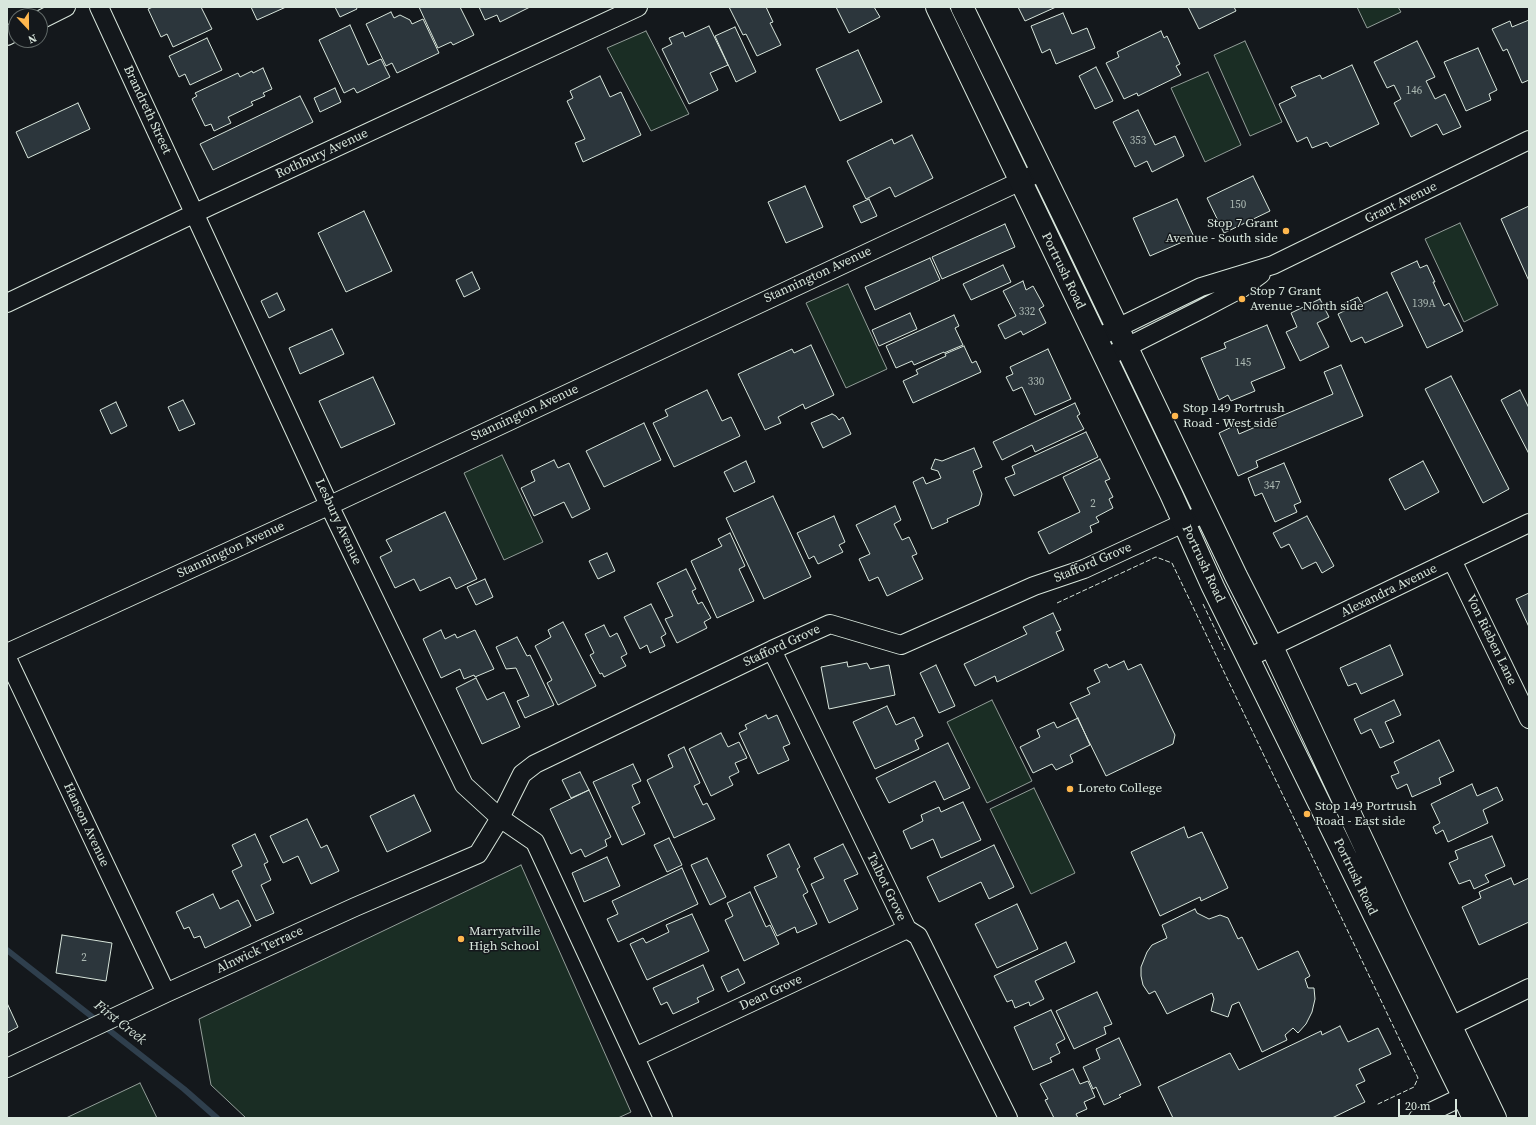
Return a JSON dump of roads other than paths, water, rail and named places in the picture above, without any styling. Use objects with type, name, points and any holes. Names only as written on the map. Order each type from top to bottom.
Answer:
[{"type":"highway","name":"Portrush Road","points":[[937,7],[1248,658],[1474,1118]]},
{"type":"highway","name":"Portrush Road","points":[[962,7],[1122,337],[1205,513],[1272,647],[1396,912],[1495,1118]]},
{"type":"street","points":[[48,16],[66,7]]},
{"type":"street","name":"Brandreth Street","points":[[99,7],[196,213]]},
{"type":"street","name":"Rothbury Avenue","points":[[7,303],[196,213],[638,7]]},
{"type":"street","name":"Grant Avenue","points":[[1100,348],[1122,337],[1201,287],[1273,265],[1529,140]]},
{"type":"street","name":"Stannington Avenue","points":[[7,653],[329,505],[1042,171]]},
{"type":"street","name":"Lesbury Avenue","points":[[196,213],[329,505],[464,785],[500,818]]},
{"type":"street","name":"Stafford Grove","points":[[500,818],[522,774],[535,764],[772,650],[830,624],[901,644],[1034,586],[1084,569],[1205,513]]},
{"type":"street","name":"Alexandra Avenue","points":[[1248,658],[1529,523]]},
{"type":"street","name":"Von Rieben Lane","points":[[1452,560],[1529,719]]},
{"type":"street","name":"Talbot Grove","points":[[772,650],[907,929],[918,936],[1008,1118]]},
{"type":"street","name":"Hanson Avenue","points":[[7,658],[166,993]]},
{"type":"street","points":[[500,818],[535,842],[663,1118]]},
{"type":"street","name":"Alnwick Terrace","points":[[7,1068],[88,1029],[355,907],[478,854],[500,818]]},
{"type":"street","name":"Dean Grove","points":[[635,1057],[907,929]]},
{"type":"street","points":[[1450,1026],[1529,988]]},
{"type":"street","points":[[1418,1118],[1464,1096]]},
{"type":"waterway","name":"First Creek","points":[[7,950],[184,1089],[217,1118]]},
{"type":"place","name":"Stop 7 Grant Avenue - South side","points":[[1286,231]]},
{"type":"place","name":"Stop 7 Grant Avenue - North side","points":[[1242,299]]},
{"type":"place","name":"Stop 149 Portrush Road - West side","points":[[1175,416]]},
{"type":"place","name":"Loreto College","points":[[1070,789]]},
{"type":"place","name":"Stop 149 Portrush Road - East side","points":[[1307,814]]},
{"type":"place","name":"Marryatville High School","points":[[461,939]]}]
